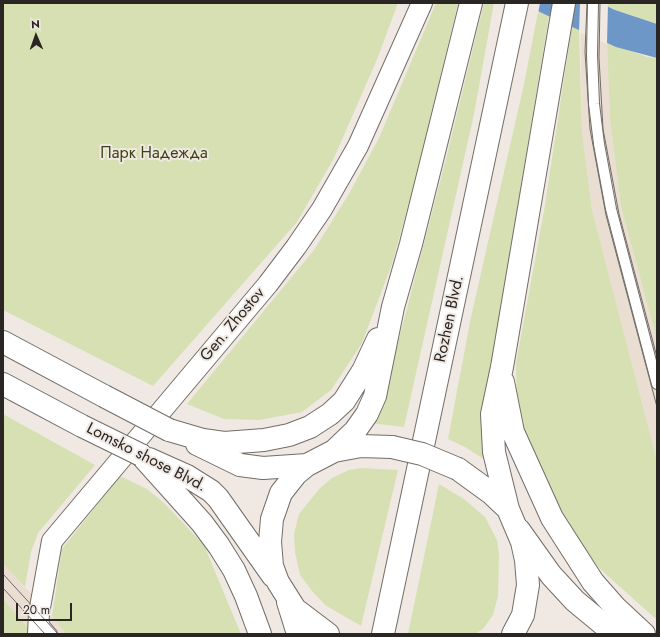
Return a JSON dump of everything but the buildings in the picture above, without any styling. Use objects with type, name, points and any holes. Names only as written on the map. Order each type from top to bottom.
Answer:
[{"type":"main road","points":[[298,634],[272,566],[270,542],[272,519],[281,493],[296,474],[307,465],[334,451],[356,430],[368,414],[375,396],[393,307],[411,244],[471,3]]},
{"type":"main road","points":[[513,634],[523,614],[528,585],[526,560],[498,470],[492,433],[492,414],[502,367],[564,3]]},
{"type":"main road","name":"Rozhen Blvd.","points":[[383,634],[516,11]]},
{"type":"main road","points":[[169,430],[203,440],[224,442],[264,440],[289,435],[310,427],[330,414],[344,400],[363,371],[393,307]]},
{"type":"main road","points":[[3,342],[220,457],[240,465],[263,468],[307,465]]},
{"type":"main road","points":[[502,367],[504,393],[513,432],[552,518],[593,582],[615,607],[644,634]]},
{"type":"main road","name":"Lomsko shose Blvd.","points":[[3,384],[82,426],[187,476],[211,491],[218,498],[295,609],[328,634]]},
{"type":"main road","points":[[334,451],[361,446],[392,447],[422,454],[458,469],[491,493],[512,518],[556,580],[575,601],[604,625],[620,634]]},
{"type":"main road","points":[[141,455],[202,523],[219,546],[243,590],[260,634]]},
{"type":"street","name":"Gen. Zhostov","points":[[38,626],[52,541],[268,284],[296,247],[322,209],[358,146],[422,3]]},
{"type":"lane","points":[[593,3],[592,55],[598,144],[611,209],[657,384]]},
{"type":"lane","points":[[38,626],[52,634]]},
{"type":"shaded area","points":[[580,3],[608,3],[607,42],[610,120],[621,207],[657,340],[657,461],[592,210],[582,132]]},
{"type":"shaded area","points":[[3,564],[52,616],[66,634],[34,634],[3,599]]},
{"type":"green space","name":"Парк Надежда","points":[[3,3],[398,3],[378,57],[334,158],[297,222],[153,386],[3,310]]},
{"type":"green space","points":[[436,3],[458,3],[416,177],[392,264],[362,343],[331,390],[302,412],[259,420],[224,419],[187,404],[314,250],[350,192],[379,138]]},
{"type":"green space","points":[[484,3],[494,3],[474,114],[404,427],[370,423],[377,414],[393,362],[446,159]]},
{"type":"green space","points":[[608,3],[657,3],[657,24],[615,10],[607,6]]},
{"type":"green space","points":[[538,12],[549,16],[483,416],[481,430],[485,460],[465,447],[448,439],[471,317],[524,84]]},
{"type":"green space","points":[[572,26],[579,30],[582,132],[592,210],[657,461],[657,620],[599,568],[572,531],[545,482],[517,422],[516,363],[544,211]]},
{"type":"green space","points":[[607,42],[647,57],[657,58],[657,340],[621,207],[610,120]]},
{"type":"green space","points":[[3,414],[95,465],[38,533],[31,552],[25,587],[3,564]]},
{"type":"green space","points":[[361,468],[398,470],[361,626],[325,605],[300,575],[295,552],[294,534],[299,514],[320,488],[332,478],[349,470]]},
{"type":"green space","points":[[120,476],[147,489],[163,502],[204,545],[241,634],[66,634],[52,616],[62,549]]},
{"type":"green space","points":[[439,484],[464,499],[485,517],[497,540],[499,554],[498,596],[493,615],[483,629],[475,634],[408,634]]},
{"type":"green space","points":[[3,599],[32,632],[32,634],[3,634]]},
{"type":"water","points":[[520,3],[600,3],[615,10],[657,24],[657,58],[616,47]]},
{"type":"pier","points":[[518,3],[540,3],[538,14],[519,5]]},
{"type":"pier","points":[[580,3],[608,4],[607,44],[579,32]]},
{"type":"tram line","points":[[587,3],[585,52],[590,129],[606,215],[657,407]]},
{"type":"tram line","points":[[600,3],[599,58],[603,129],[619,214],[657,357]]},
{"type":"tram line","points":[[3,574],[58,634]]},
{"type":"tram line","points":[[3,588],[45,634]]}]
